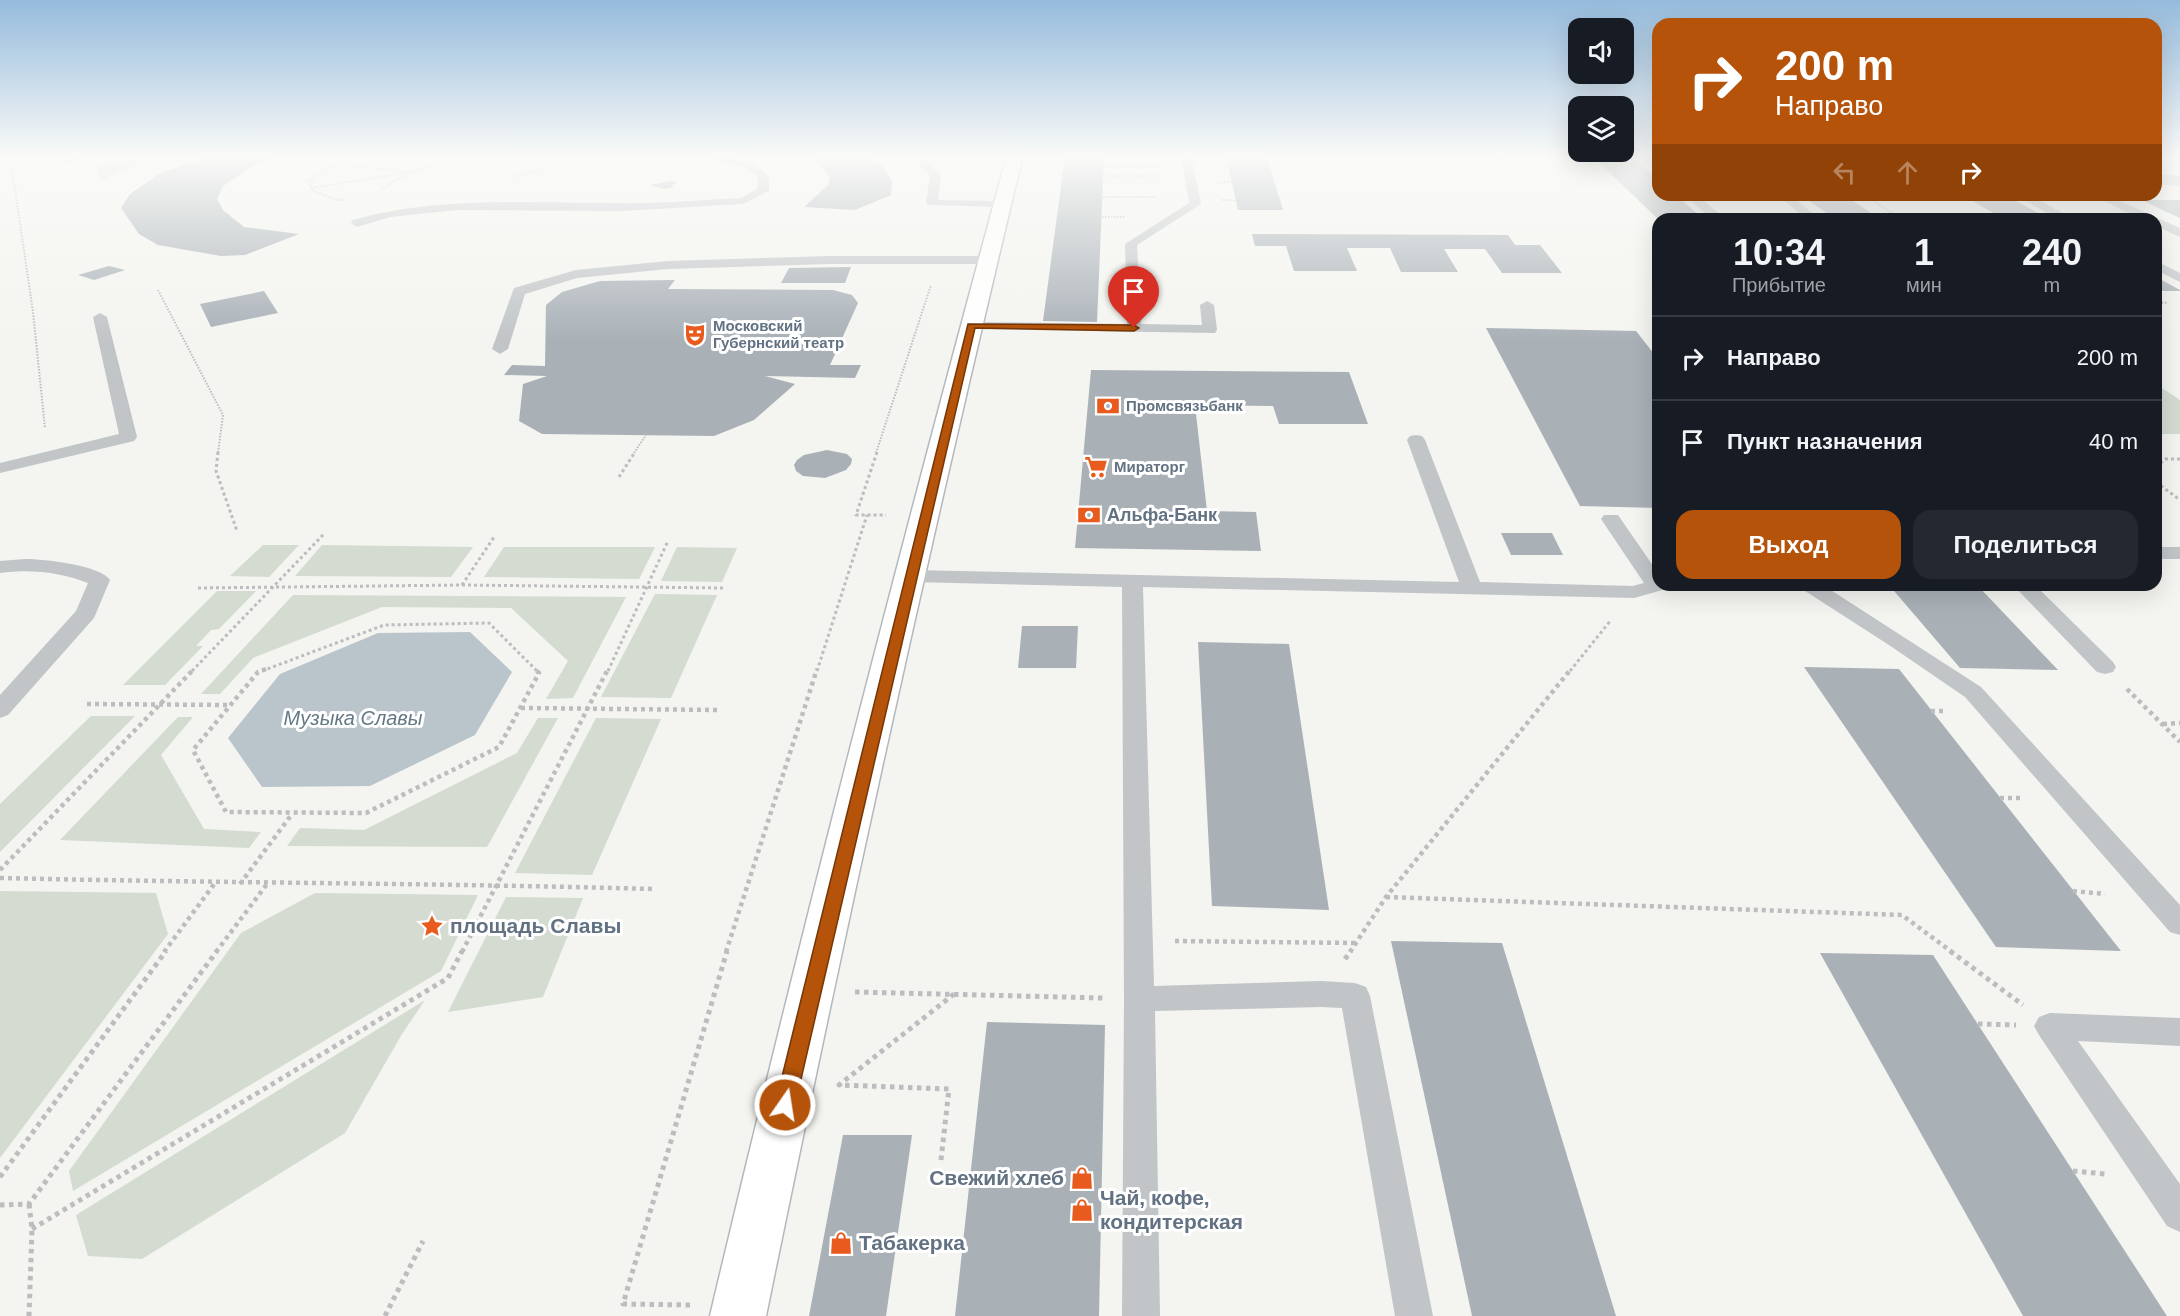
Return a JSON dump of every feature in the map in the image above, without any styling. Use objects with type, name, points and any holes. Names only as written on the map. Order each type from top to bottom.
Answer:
[{"type":"street","points":[[739,1311],[809,994],[999,216]]},
{"type":"lane","points":[[357,223],[380,216]]},
{"type":"lane","points":[[1134,328],[1131,244],[1175,216]]},
{"type":"lane","points":[[2162,225],[2180,233]]},
{"type":"lane","points":[[500,349],[519,291],[576,274],[668,265],[831,260],[987,260]]},
{"type":"lane","points":[[2162,268],[2180,278]]},
{"type":"lane","points":[[971,326],[1210,330],[1208,305]]},
{"type":"lane","points":[[0,468],[128,437],[100,317]]},
{"type":"lane","points":[[1416,440],[1472,588]]},
{"type":"lane","points":[[1611,519],[1652,577]]},
{"type":"lane","points":[[2162,553],[2180,553]]},
{"type":"lane","points":[[0,567],[12,565],[71,569],[100,580],[86,613],[0,710]]},
{"type":"lane","points":[[911,576],[1634,592],[1652,587]]},
{"type":"lane","points":[[1132,580],[1139,999],[1141,1316]]},
{"type":"lane","points":[[1819,591],[1900,642],[1973,692],[2180,924]]},
{"type":"lane","points":[[2029,591],[2105,667]]},
{"type":"lane","points":[[1139,999],[1321,994],[1355,996],[1414,1316]]},
{"type":"lane","points":[[2050,1026],[2180,1032]]},
{"type":"lane","points":[[2050,1026],[2180,1214]]},
{"type":"path","points":[[19,216],[33,312],[48,457]]},
{"type":"path","points":[[739,1311],[623,1304],[712,997],[867,515],[856,515],[940,260]]},
{"type":"path","points":[[158,290],[223,415],[216,471],[237,531]]},
{"type":"path","points":[[619,477],[646,435]]},
{"type":"path","points":[[2162,462],[2165,459],[2180,459]]},
{"type":"path","points":[[2162,486],[2180,500]]},
{"type":"path","points":[[0,870],[324,534]]},
{"type":"path","points":[[462,585],[494,537]]},
{"type":"path","points":[[32,1229],[448,978],[589,709],[668,541]]},
{"type":"path","points":[[198,588],[462,585],[723,588]]},
{"type":"path","points":[[1321,994],[1386,897],[1634,592]]},
{"type":"path","points":[[489,623],[540,673],[499,747],[366,813],[226,812],[193,750],[231,705],[258,672],[384,625],[489,623]]},
{"type":"path","points":[[2105,667],[2180,742]]},
{"type":"path","points":[[87,704],[231,705]]},
{"type":"path","points":[[520,708],[718,710]]},
{"type":"path","points":[[2162,724],[2180,723]]},
{"type":"path","points":[[240,884],[293,814]]},
{"type":"path","points":[[0,878],[240,884],[495,885],[652,889]]},
{"type":"path","points":[[0,1177],[216,883]]},
{"type":"path","points":[[29,1316],[32,1229],[29,1204],[267,884]]},
{"type":"path","points":[[1386,897],[1902,915],[2050,1026]]},
{"type":"path","points":[[1138,941],[1355,943]]},
{"type":"path","points":[[809,994],[858,992],[1139,999]]},
{"type":"path","points":[[941,1160],[949,1089],[839,1085],[954,994]]},
{"type":"path","points":[[0,1205],[29,1204]]},
{"type":"path","points":[[385,1316],[423,1241]]},
{"type":"shaded area","points":[[2162,388],[2180,400],[2180,434],[2162,434]]},
{"type":"shaded area","points":[[263,545],[299,545],[269,577],[230,576]]},
{"type":"shaded area","points":[[322,545],[473,547],[451,577],[295,576]]},
{"type":"shaded area","points":[[504,547],[655,547],[639,579],[484,577]]},
{"type":"shaded area","points":[[677,547],[737,548],[722,582],[661,581]]},
{"type":"shaded area","points":[[217,591],[256,591],[219,629],[211,630],[196,646],[203,646],[165,685],[123,685]]},
{"type":"shaded area","points":[[655,594],[717,595],[671,698],[601,697]]},
{"type":"shaded area","points":[[293,595],[626,597],[573,698],[546,699],[568,661],[511,608],[382,607],[253,658],[220,694],[201,694]]},
{"type":"shaded area","points":[[91,716],[135,716],[0,852],[0,804]]},
{"type":"shaded area","points":[[178,717],[193,717],[161,755],[204,829],[261,832],[249,848],[60,840]]},
{"type":"shaded area","points":[[538,718],[558,718],[487,847],[287,846],[300,828],[364,830],[517,753]]},
{"type":"shaded area","points":[[596,718],[661,719],[592,875],[515,873]]},
{"type":"shaded area","points":[[0,891],[156,893],[168,934],[0,1158]]},
{"type":"shaded area","points":[[315,893],[478,895],[441,971],[73,1191],[69,1171],[241,933]]},
{"type":"shaded area","points":[[506,897],[583,898],[543,997],[448,1012]]},
{"type":"shaded area","points":[[425,1000],[402,1034],[345,1133],[142,1259],[88,1256],[76,1215]]},
{"type":"water","name":"Музыка Славы","points":[[470,632],[512,672],[475,735],[370,786],[262,787],[228,738],[280,674],[378,633]]},
{"type":"building","points":[[127,216],[231,216],[244,227],[299,234],[245,255],[221,256],[158,245],[139,234]]},
{"type":"building","points":[[1057,216],[1101,216],[1097,322],[1043,321]]},
{"type":"building","points":[[1252,234],[1508,235],[1515,245],[1540,245],[1562,273],[1502,273],[1485,249],[1444,249],[1458,272],[1401,272],[1390,248],[1347,248],[1357,271],[1294,271],[1286,246],[1255,246]]},
{"type":"building","points":[[109,266],[125,270],[94,280],[78,275]]},
{"type":"building","points":[[851,267],[845,283],[781,283],[789,268]]},
{"type":"building","name":"Московский Губернский театр","points":[[675,280],[668,289],[833,290],[852,295],[858,303],[830,365],[861,365],[855,378],[765,376],[795,384],[754,420],[714,436],[542,434],[519,421],[523,384],[547,376],[504,375],[512,365],[545,366],[546,305],[562,292],[600,281]]},
{"type":"building","points":[[2162,280],[2180,290],[2162,291]]},
{"type":"building","points":[[264,291],[278,313],[211,327],[200,304]]},
{"type":"building","points":[[1486,328],[1636,331],[1652,351],[1652,508],[1580,506]]},
{"type":"building","points":[[1091,370],[1349,372],[1368,424],[1279,424],[1273,406],[1195,405],[1207,511],[1256,512],[1261,551],[1075,548]]},
{"type":"building","points":[[827,450],[847,454],[852,459],[851,464],[846,470],[825,478],[803,476],[796,471],[794,465],[804,455]]},
{"type":"building","points":[[1501,533],[1552,533],[1563,555],[1511,555]]},
{"type":"building","points":[[1894,591],[1983,591],[2058,670],[1960,668]]},
{"type":"building","points":[[1022,626],[1078,626],[1076,668],[1018,668]]},
{"type":"building","points":[[1198,642],[1289,644],[1329,910],[1212,906]]},
{"type":"building","points":[[1804,667],[1899,669],[2121,951],[1996,947]]},
{"type":"building","points":[[1391,941],[1502,943],[1616,1316],[1472,1316]]},
{"type":"building","points":[[1820,953],[1933,955],[2167,1316],[2023,1316]]},
{"type":"building","points":[[987,1022],[1105,1025],[1099,1316],[955,1316]]},
{"type":"building","points":[[843,1135],[912,1135],[886,1316],[809,1316]]},
{"type":"place","name":"Московский Губернский театр","points":[[695,335]]},
{"type":"place","name":"Промсвязьбанк","points":[[1108,406]]},
{"type":"place","name":"Мираторг","points":[[1096,467]]},
{"type":"place","name":"Альфа-Банк","points":[[1089,515]]},
{"type":"place","name":"площадь Славы","points":[[432,926]]},
{"type":"place","name":"Свежий хлеб","points":[[1082,1178]]},
{"type":"place","name":"Чай, кофе, кондитерская","points":[[1082,1210]]},
{"type":"place","name":"Табакерка","points":[[841,1243]]},
{"type":"route","points":[[785,1105],[809,994],[971,326],[1134,328]]}]
